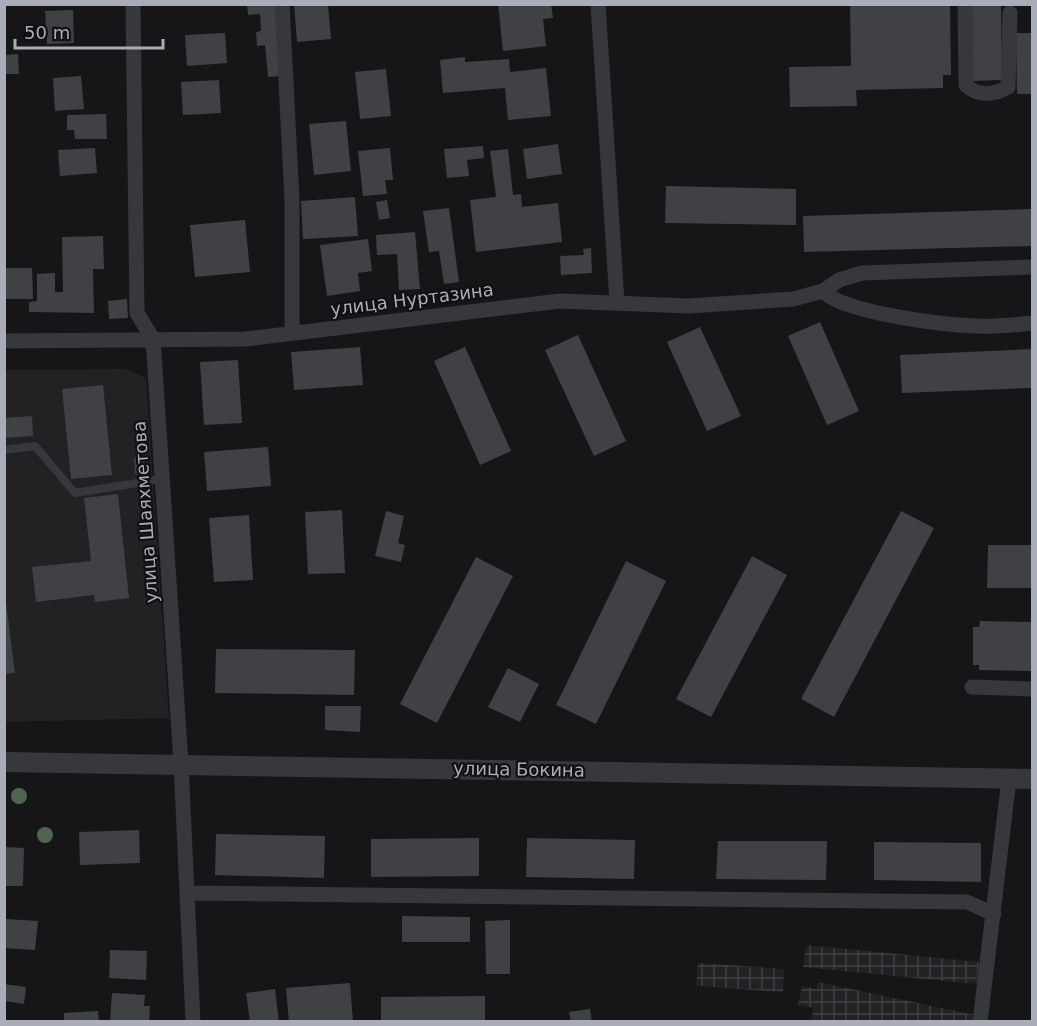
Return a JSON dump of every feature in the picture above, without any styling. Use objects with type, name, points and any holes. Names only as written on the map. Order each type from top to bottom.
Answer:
[{"type":"street","name":"улица Шаяхметова","points":[[133,4],[137,313],[153,339],[181,763],[193,1022]]},
{"type":"street","points":[[282,4],[292,200],[292,333]]},
{"type":"street","points":[[598,4],[617,302]]},
{"type":"street","points":[[965,4],[966,85],[973,91],[985,94],[1008,87],[1010,13]]},
{"type":"street","name":"улица Нуртазина","points":[[4,341],[246,339],[560,301],[701,305],[793,300],[823,291],[839,280],[862,273],[1032,267]]},
{"type":"street","points":[[823,291],[837,301],[876,313],[975,326],[1032,323]]},
{"type":"street","points":[[972,687],[1032,689]]},
{"type":"street","name":"улица Бокина","points":[[4,762],[181,763],[1032,779]]},
{"type":"street","points":[[980,1022],[1009,779]]},
{"type":"street","points":[[187,893],[967,902],[994,914]]},
{"type":"lane","points":[[4,450],[35,446],[75,493],[162,479]]},
{"type":"shaded area","points":[[126,369],[146,378],[169,718],[5,722],[4,370]]},
{"type":"shaded area","points":[[806,945],[979,962],[977,984],[803,967]]},
{"type":"shaded area","points":[[698,963],[784,969],[783,992],[696,986]]},
{"type":"shaded area","points":[[818,982],[975,1015],[973,1022],[811,1021],[813,1008],[798,1005],[802,986],[816,989]]},
{"type":"building","points":[[247,4],[275,4],[281,76],[268,77],[265,45],[257,46],[256,32],[261,31],[260,14],[248,15]]},
{"type":"building","points":[[294,4],[328,4],[331,39],[297,42]]},
{"type":"building","points":[[498,4],[551,4],[553,18],[543,19],[546,46],[503,51]]},
{"type":"building","points":[[850,4],[950,4],[951,75],[943,75],[943,88],[856,90],[857,106],[790,107],[789,67],[851,66]]},
{"type":"building","points":[[970,4],[1001,4],[1002,80],[972,81]]},
{"type":"building","points":[[73,10],[74,43],[47,44],[45,11]]},
{"type":"building","points":[[225,33],[227,63],[187,66],[185,35]]},
{"type":"building","points":[[1016,33],[1032,33],[1032,94],[1017,94]]},
{"type":"building","points":[[18,54],[19,74],[4,74],[4,55]]},
{"type":"building","points":[[465,57],[465,62],[509,59],[510,72],[546,68],[551,116],[508,120],[505,88],[443,93],[440,60]]},
{"type":"building","points":[[386,69],[391,116],[360,119],[355,72]]},
{"type":"building","points":[[81,76],[84,109],[55,111],[53,78]]},
{"type":"building","points":[[219,80],[221,113],[183,115],[181,82]]},
{"type":"building","points":[[106,114],[107,139],[75,139],[74,130],[67,130],[67,115]]},
{"type":"building","points":[[346,121],[351,171],[314,175],[309,124]]},
{"type":"building","points":[[558,144],[562,174],[527,179],[523,149]]},
{"type":"building","points":[[483,146],[484,158],[467,160],[469,176],[447,178],[444,149]]},
{"type":"building","points":[[95,148],[97,173],[60,176],[58,150]]},
{"type":"building","points":[[390,148],[393,180],[385,180],[387,194],[363,196],[358,151]]},
{"type":"building","points":[[508,149],[513,195],[521,194],[522,207],[558,203],[562,242],[476,252],[470,200],[496,197],[490,151]]},
{"type":"building","points":[[666,186],[796,189],[796,225],[665,223]]},
{"type":"building","points":[[355,197],[358,236],[303,239],[301,201]]},
{"type":"building","points":[[387,200],[390,218],[379,220],[376,202]]},
{"type":"building","points":[[449,208],[459,282],[444,284],[439,251],[429,252],[423,211]]},
{"type":"building","points":[[1032,209],[1032,246],[804,252],[803,216]]},
{"type":"building","points":[[245,220],[250,272],[195,277],[190,225]]},
{"type":"building","points":[[415,232],[420,289],[399,290],[397,254],[377,255],[376,235]]},
{"type":"building","points":[[103,236],[104,269],[93,269],[94,313],[29,312],[29,302],[37,301],[37,274],[55,273],[55,292],[63,292],[62,237]]},
{"type":"building","points":[[368,239],[372,271],[358,273],[360,291],[327,296],[320,245]]},
{"type":"building","points":[[591,248],[592,273],[561,275],[560,256],[584,255],[583,249]]},
{"type":"building","points":[[4,268],[32,268],[33,299],[4,299]]},
{"type":"building","points":[[127,299],[128,318],[109,319],[108,301]]},
{"type":"building","points":[[820,322],[859,411],[827,425],[788,336]]},
{"type":"building","points":[[700,327],[741,416],[707,431],[667,342]]},
{"type":"building","points":[[578,335],[626,441],[594,456],[545,350]]},
{"type":"building","points":[[360,347],[363,385],[294,390],[291,352]]},
{"type":"building","points":[[465,347],[511,451],[480,465],[434,361]]},
{"type":"building","points":[[1032,349],[1032,388],[902,393],[900,355]]},
{"type":"building","points":[[238,360],[242,423],[204,425],[200,362]]},
{"type":"building","points":[[103,385],[112,475],[71,479],[62,389]]},
{"type":"building","points":[[32,416],[33,436],[4,438],[4,418]]},
{"type":"building","points":[[268,447],[271,486],[207,491],[204,452]]},
{"type":"building","points":[[134,457],[144,457],[145,473],[135,474]]},
{"type":"building","points":[[118,494],[129,598],[95,602],[94,595],[36,602],[32,567],[91,561],[84,498]]},
{"type":"building","points":[[342,510],[345,573],[308,574],[305,512]]},
{"type":"building","points":[[386,511],[404,516],[398,543],[405,545],[401,562],[375,556]]},
{"type":"building","points":[[901,511],[934,528],[834,717],[801,699]]},
{"type":"building","points":[[249,515],[253,580],[214,582],[209,518]]},
{"type":"building","points":[[988,545],[1032,545],[1032,588],[987,588]]},
{"type":"building","points":[[752,556],[787,575],[711,717],[676,699]]},
{"type":"building","points":[[476,557],[513,576],[437,723],[400,704]]},
{"type":"building","points":[[626,561],[666,581],[596,724],[556,705]]},
{"type":"building","points":[[5,594],[15,673],[5,674]]},
{"type":"building","points":[[980,621],[1032,622],[1032,671],[979,670],[979,665],[973,665],[973,627],[979,627]]},
{"type":"building","points":[[216,649],[355,650],[354,695],[215,693]]},
{"type":"building","points":[[508,668],[539,684],[520,722],[488,707]]},
{"type":"building","points":[[325,706],[361,706],[360,732],[325,730]]},
{"type":"building","points":[[139,830],[140,863],[80,865],[79,832]]},
{"type":"building","points":[[216,834],[325,836],[324,878],[215,875]]},
{"type":"building","points":[[479,838],[479,876],[371,877],[371,839]]},
{"type":"building","points":[[527,838],[635,840],[634,879],[526,877]]},
{"type":"building","points":[[718,841],[827,841],[826,880],[716,879]]},
{"type":"building","points":[[874,842],[981,843],[981,882],[874,880]]},
{"type":"building","points":[[4,847],[24,848],[23,886],[4,886]]},
{"type":"building","points":[[402,916],[470,917],[470,942],[402,942]]},
{"type":"building","points":[[6,919],[38,921],[35,950],[4,948]]},
{"type":"building","points":[[510,920],[510,974],[486,974],[485,921]]},
{"type":"building","points":[[110,950],[147,951],[146,980],[109,978]]},
{"type":"building","points":[[350,983],[353,1021],[289,1022],[286,988]]},
{"type":"building","points":[[4,984],[26,987],[24,1004],[4,1001]]},
{"type":"building","points":[[275,989],[279,1022],[250,1022],[246,993]]},
{"type":"building","points":[[112,993],[145,995],[144,1006],[150,1006],[149,1022],[110,1022]]},
{"type":"building","points":[[485,996],[485,1022],[381,1022],[381,997]]},
{"type":"building","points":[[590,1009],[592,1022],[571,1022],[569,1012]]},
{"type":"building","points":[[98,1011],[99,1022],[64,1022],[64,1013]]}]
